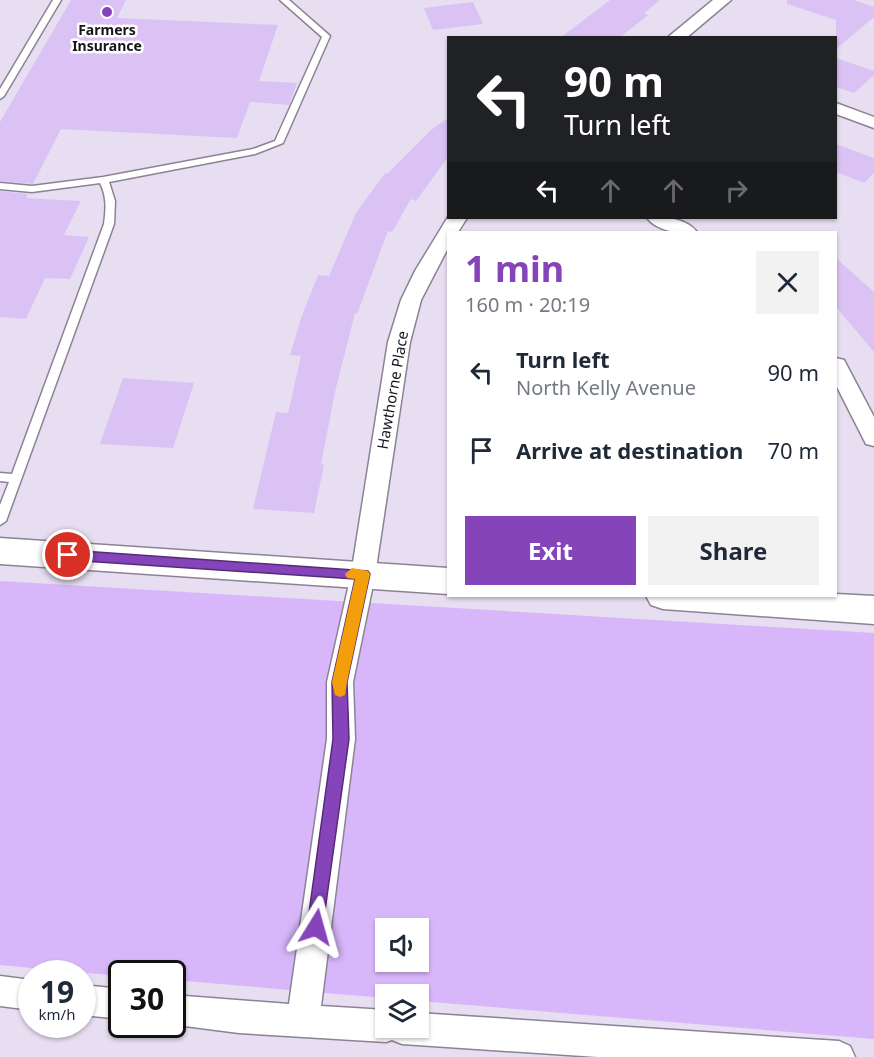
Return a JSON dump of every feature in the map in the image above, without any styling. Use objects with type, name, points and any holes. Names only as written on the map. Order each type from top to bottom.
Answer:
[{"type":"main road","points":[[0,551],[447,580]]},
{"type":"main road","points":[[678,597],[874,610]]},
{"type":"street","points":[[678,36],[723,0]]},
{"type":"street","points":[[837,108],[874,123]]},
{"type":"street","points":[[659,219],[685,231]]},
{"type":"street","name":"Hawthorne Place","points":[[303,1021],[341,739],[340,682],[363,574],[399,342],[416,291],[447,236]]},
{"type":"street","points":[[837,369],[845,398],[874,438]]},
{"type":"street","points":[[0,991],[18,993]]},
{"type":"street","points":[[186,1011],[375,1025]]},
{"type":"street","points":[[429,1030],[839,1057]]},
{"type":"lane","points":[[0,96],[57,0]]},
{"type":"lane","points":[[0,186],[32,189],[103,180],[255,151],[279,142],[327,36],[284,0]]},
{"type":"lane","points":[[0,521],[109,224],[110,190],[103,180]]},
{"type":"lane","points":[[0,477],[16,478]]},
{"type":"shaded area","points":[[0,581],[874,633],[874,1039],[429,1002],[429,984],[375,984],[375,997],[186,981],[186,960],[108,960],[108,975],[96,974],[96,960],[18,960],[18,967],[0,965]]},
{"type":"building","points":[[71,0],[126,0],[117,18],[278,25],[259,81],[297,83],[289,105],[250,102],[237,138],[61,129],[33,184],[0,181],[0,122]]},
{"type":"building","points":[[610,0],[660,0],[644,13],[648,15],[622,36],[563,36]]},
{"type":"building","points":[[787,0],[854,0],[874,7],[874,17],[837,48],[836,20],[787,4]]},
{"type":"building","points":[[473,2],[483,24],[433,30],[424,8]]},
{"type":"building","points":[[837,58],[874,71],[874,75],[854,93],[837,87]]},
{"type":"building","points":[[447,119],[447,158],[416,201],[411,199],[392,232],[388,231],[357,314],[355,313],[335,392],[314,513],[253,509],[276,412],[288,413],[301,356],[290,355],[301,318],[318,275],[329,276],[356,213],[385,173],[387,174],[431,130]]},
{"type":"building","points":[[837,144],[874,158],[874,173],[864,183],[837,172]]},
{"type":"building","points":[[0,191],[28,194],[26,198],[81,201],[64,235],[89,237],[70,279],[45,278],[26,319],[0,317]]},
{"type":"building","points":[[837,259],[874,292],[874,352],[837,308]]},
{"type":"building","points":[[123,378],[194,383],[173,448],[100,444]]},
{"type":"slow traffic","points":[[340,691],[363,574],[352,574]]},
{"type":"place","name":"Farmers Insurance","points":[[107,12]]},
{"type":"route","points":[[68,555],[363,574],[340,682],[341,739],[316,927]]}]
